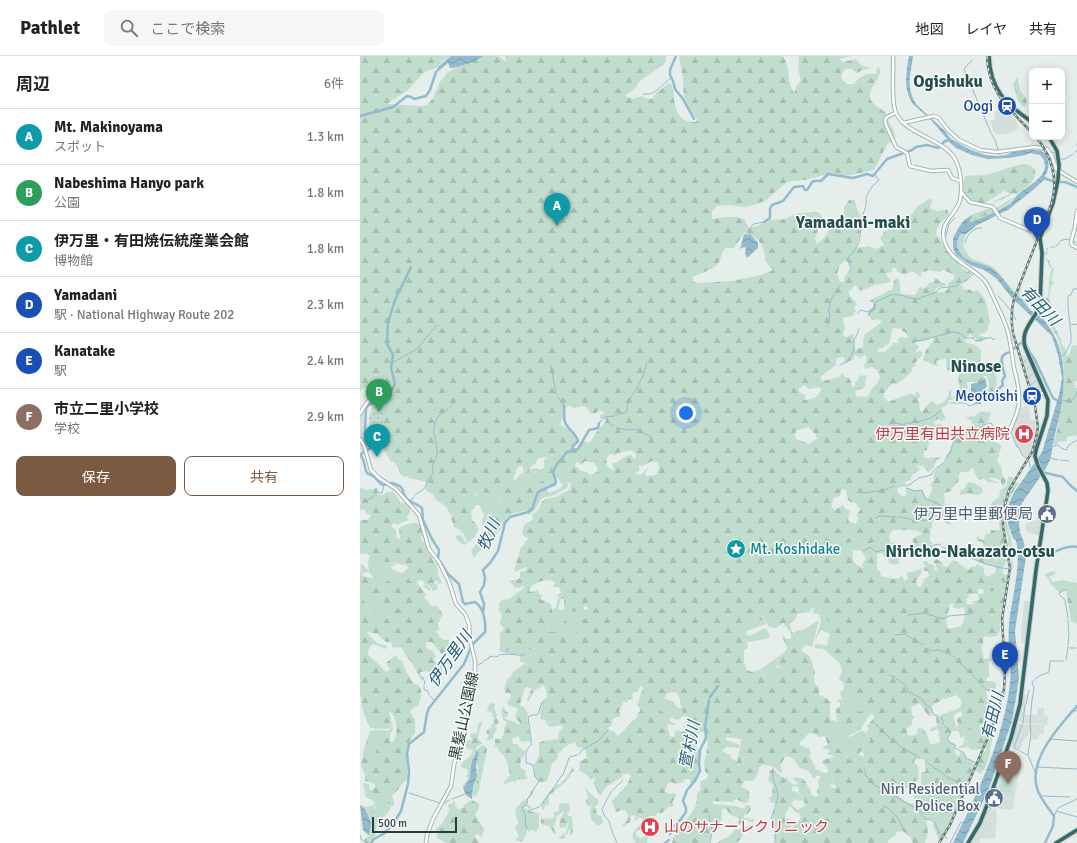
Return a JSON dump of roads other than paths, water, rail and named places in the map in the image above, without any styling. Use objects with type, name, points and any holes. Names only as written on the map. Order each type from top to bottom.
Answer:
[{"type":"highway","points":[[989,56],[992,77],[999,93],[1011,107],[1029,120]]},
{"type":"highway","points":[[968,843],[980,823],[988,805],[1011,738],[1018,712],[1036,570],[1048,491],[1047,483],[1036,460],[1036,450],[1049,410],[1049,404],[1046,393],[1024,343],[1025,331],[1037,312],[1040,302],[1042,259],[1041,235],[1053,203],[1059,171],[1058,154],[1051,140]]},
{"type":"highway","points":[[1056,843],[1077,830]]},
{"type":"main road","points":[[894,56],[895,113],[903,123],[942,146],[956,159],[961,193],[957,206],[945,223],[943,233],[944,240],[947,248],[955,258],[978,275],[986,283],[1006,325],[1019,394],[1018,410],[1009,432]]},
{"type":"main road","points":[[895,113],[887,117],[885,120],[886,125],[896,147],[905,152],[910,166],[931,170],[948,170],[952,178],[960,181]]},
{"type":"main road","points":[[903,123],[919,118],[934,116],[940,118],[948,130],[959,140],[980,150],[997,152],[1035,147],[1047,149],[1051,153],[1054,166],[1059,171],[1077,182]]},
{"type":"main road","points":[[961,193],[970,202],[995,208],[999,217],[1041,235]]},
{"type":"main road","points":[[1077,211],[1071,242],[1072,245],[1077,248]]},
{"type":"main road","points":[[360,414],[366,402],[380,385],[381,381]]},
{"type":"main road","points":[[1035,394],[1046,393]]},
{"type":"main road","name":"黒髪山公園線","points":[[360,439],[370,468],[377,476],[396,489],[420,517],[429,549],[439,562],[449,582],[456,604],[468,620],[475,661],[475,678],[467,701],[460,745],[454,765],[451,786],[431,824],[426,843]]},
{"type":"water","points":[[451,56],[483,56],[462,66],[453,68],[450,68],[448,63],[435,74],[438,67]]},
{"type":"water","points":[[909,56],[913,56],[910,85],[916,104],[945,131],[951,139],[971,150],[985,155],[1006,155],[1013,152],[1030,149],[1041,151],[1046,154],[1048,160],[1048,170],[1045,176],[1046,179],[1008,210],[977,225],[966,234],[961,234],[957,243],[959,251],[964,257],[994,270],[1036,315],[1039,314],[1050,328],[1058,343],[1064,374],[1061,406],[1050,460],[1045,470],[1022,503],[1020,510],[1020,532],[1024,543],[1026,557],[1015,631],[1019,677],[1012,721],[988,791],[963,843],[953,843],[980,785],[996,745],[1007,704],[1010,683],[1009,625],[1016,583],[1018,551],[1016,541],[1013,538],[1008,524],[1008,506],[1013,494],[1042,452],[1059,395],[1062,378],[1058,355],[1052,336],[1012,298],[996,278],[984,270],[970,265],[956,255],[953,248],[953,238],[964,220],[974,214],[969,221],[972,222],[1011,203],[1020,193],[1041,176],[1045,166],[1044,161],[1040,155],[1030,153],[1009,158],[988,159],[972,155],[956,148],[947,140],[932,121],[913,104],[910,99],[906,81]]},
{"type":"water","points":[[744,234],[751,235],[758,243],[758,248],[747,258],[745,253],[746,248],[744,247],[740,249]]},
{"type":"water","points":[[985,378],[987,386],[979,396],[981,404],[974,404],[977,399],[971,392],[971,384],[980,382]]},
{"type":"water","points":[[476,751],[479,752],[476,766],[477,776],[473,788],[472,799],[466,795],[463,788],[470,778],[471,765]]},
{"type":"water","points":[[360,805],[365,809],[371,823],[369,835],[363,830]]},
{"type":"waterway","points":[[676,56],[670,70],[670,75],[675,89],[683,99],[694,119]]},
{"type":"waterway","points":[[972,60],[964,69],[1000,155]]},
{"type":"waterway","points":[[360,116],[393,107],[407,96],[414,99],[426,96],[430,90],[436,72]]},
{"type":"waterway","points":[[643,94],[655,92],[671,78]]},
{"type":"waterway","points":[[764,222],[770,218],[770,209],[772,205],[783,201],[794,187],[803,186],[805,190],[807,190],[812,182],[821,181],[828,174],[853,178],[867,174],[873,176],[887,159],[912,150],[916,147],[927,145],[938,148],[945,141],[950,140]]},
{"type":"waterway","points":[[1052,152],[1056,153]]},
{"type":"waterway","points":[[1060,159],[1065,159],[1073,154]]},
{"type":"waterway","points":[[849,272],[851,268],[847,259],[856,249],[858,244],[862,217],[866,206],[866,196],[879,180],[874,174]]},
{"type":"waterway","points":[[1044,178],[1055,182],[1065,182],[1077,187]]},
{"type":"waterway","points":[[945,239],[949,224],[955,218]]},
{"type":"waterway","points":[[750,236],[750,228],[753,224],[764,222]]},
{"type":"waterway","points":[[965,243],[967,237],[973,230],[982,228]]},
{"type":"waterway","points":[[1060,241],[1066,239],[1070,240]]},
{"type":"waterway","points":[[1056,246],[1060,243]]},
{"type":"waterway","points":[[1044,254],[1047,252]]},
{"type":"waterway","name":"伊万里川","points":[[361,456],[362,453],[371,448],[373,444],[365,433],[366,409],[368,405],[375,403],[391,392],[395,384],[391,368],[393,355],[387,344],[388,323],[395,300],[411,267]]},
{"type":"waterway","points":[[858,313],[860,310],[868,312],[873,308],[876,302],[893,295],[919,299],[935,293],[940,288],[956,286],[967,280],[974,273]]},
{"type":"waterway","points":[[827,326],[830,318],[829,308],[831,301],[840,286]]},
{"type":"waterway","points":[[1068,306],[1068,296],[1071,295],[1073,289],[1077,289]]},
{"type":"waterway","points":[[998,296],[1001,299]]},
{"type":"waterway","points":[[1002,300],[1011,311]]},
{"type":"waterway","points":[[869,315],[874,309],[875,305]]},
{"type":"waterway","name":"有田川","points":[[1068,307],[1070,325],[1077,324]]},
{"type":"waterway","name":"有田川","points":[[1043,311],[1043,320]]},
{"type":"waterway","points":[[1012,313],[1016,320]]},
{"type":"waterway","points":[[392,363],[417,349],[437,325]]},
{"type":"waterway","points":[[1070,326],[1071,336]]},
{"type":"waterway","points":[[840,365],[847,361],[852,355],[854,339],[859,329]]},
{"type":"waterway","points":[[913,341],[953,332],[959,333],[966,338],[973,338],[976,341],[988,338],[992,338],[993,340],[995,339]]},
{"type":"waterway","points":[[1060,357],[1065,354],[1071,342]]},
{"type":"waterway","points":[[1012,350],[1021,343]]},
{"type":"waterway","points":[[1026,345],[1050,392]]},
{"type":"waterway","points":[[979,398],[989,398],[1003,385],[1002,381],[1005,376],[1002,359],[1005,354],[1010,352]]},
{"type":"waterway","points":[[616,415],[627,411],[629,400],[642,379],[647,362]]},
{"type":"waterway","points":[[551,366],[556,394]]},
{"type":"waterway","points":[[1061,400],[1073,400],[1077,392]]},
{"type":"waterway","points":[[1051,394],[1053,398],[1058,401]]},
{"type":"waterway","points":[[558,397],[564,406]]},
{"type":"waterway","points":[[415,495],[425,488],[427,481],[433,473],[432,467],[437,453],[434,424],[438,417],[451,406],[455,400]]},
{"type":"waterway","points":[[951,403],[966,403],[969,406],[975,404]]},
{"type":"waterway","name":"牧川","points":[[564,406],[565,422],[578,441],[573,446],[572,451]]},
{"type":"waterway","points":[[917,422],[934,416],[941,410]]},
{"type":"waterway","points":[[599,423],[605,417],[614,416]]},
{"type":"waterway","points":[[607,421],[613,426]]},
{"type":"waterway","points":[[889,424],[895,423],[904,425],[906,423],[915,422]]},
{"type":"waterway","name":"牧川","points":[[483,613],[484,604],[480,592],[484,585],[485,578],[483,570],[498,551],[505,523],[510,517],[528,512],[532,509],[538,492],[555,484],[556,482],[553,472],[557,464],[567,452],[578,449],[589,430],[598,428],[599,423]]},
{"type":"waterway","points":[[909,485],[919,478],[931,475],[932,472],[945,461],[954,442],[964,434],[991,423],[997,430],[1007,430]]},
{"type":"waterway","points":[[616,428],[628,430],[636,429],[653,439]]},
{"type":"waterway","points":[[1011,432],[1022,455],[1028,459]]},
{"type":"waterway","points":[[1052,447],[1058,445],[1066,450],[1069,445],[1077,440]]},
{"type":"waterway","name":"伊万里川","points":[[360,455],[367,473],[376,478],[382,485],[392,483],[400,486],[407,499],[422,508],[423,520],[439,550],[438,558],[448,574],[459,584],[463,602],[465,604],[475,602],[478,605],[484,616],[485,624],[485,632],[472,645],[464,664],[429,708],[424,732],[409,744],[407,754],[409,771],[408,784],[401,811],[385,833],[374,839],[371,843]]},
{"type":"waterway","points":[[1051,458],[1058,460]]},
{"type":"waterway","points":[[1029,460],[1030,467]]},
{"type":"waterway","points":[[1060,460],[1069,461]]},
{"type":"waterway","points":[[1042,472],[1063,477],[1077,491]]},
{"type":"waterway","points":[[366,501],[373,497],[377,492],[382,493],[384,485]]},
{"type":"waterway","points":[[863,493],[884,490],[894,486]]},
{"type":"waterway","points":[[906,488],[916,491],[922,490],[925,498],[954,513],[980,516],[989,521],[1002,510]]},
{"type":"waterway","name":"伊万里川","points":[[410,501],[414,497]]},
{"type":"waterway","points":[[933,520],[949,511]]},
{"type":"waterway","points":[[876,518],[879,516],[896,517]]},
{"type":"waterway","points":[[898,517],[914,521],[931,520]]},
{"type":"waterway","points":[[928,550],[934,545],[941,545]]},
{"type":"waterway","points":[[863,551],[870,547],[876,552],[892,550],[909,553]]},
{"type":"waterway","points":[[942,547],[948,549]]},
{"type":"waterway","points":[[1040,549],[1053,553],[1068,547],[1077,547]]},
{"type":"waterway","points":[[1022,550],[1038,549]]},
{"type":"waterway","points":[[920,553],[927,550]]},
{"type":"waterway","points":[[950,550],[965,554]]},
{"type":"waterway","points":[[911,555],[918,554]]},
{"type":"waterway","points":[[966,554],[980,562],[1009,569]]},
{"type":"waterway","points":[[1060,593],[1063,590],[1066,590]]},
{"type":"waterway","points":[[1059,594],[1065,600],[1068,618]]},
{"type":"waterway","points":[[908,615],[924,613],[943,619],[949,616],[970,614],[974,611]]},
{"type":"waterway","points":[[1068,620],[1068,646]]},
{"type":"waterway","points":[[895,635],[905,634],[923,645]]},
{"type":"waterway","points":[[1066,660],[1068,647]]},
{"type":"waterway","points":[[925,648],[932,651],[939,650],[951,655]]},
{"type":"waterway","points":[[499,655],[524,655]]},
{"type":"waterway","points":[[489,657],[494,656]]},
{"type":"waterway","name":"有田川","points":[[953,656],[987,690],[1003,693]]},
{"type":"waterway","points":[[484,661],[489,658]]},
{"type":"waterway","points":[[1033,681],[1039,676],[1049,672],[1050,661],[1063,661]]},
{"type":"waterway","points":[[478,665],[483,662]]},
{"type":"waterway","points":[[890,676],[893,676],[905,685],[909,692],[922,699],[925,704],[931,708],[934,715],[938,716]]},
{"type":"waterway","points":[[421,678],[425,681],[424,685]]},
{"type":"waterway","points":[[1032,682],[1034,688],[1028,755],[1035,772]]},
{"type":"waterway","name":"萱村川","points":[[710,697],[718,686]]},
{"type":"waterway","points":[[424,687],[424,690],[428,691],[429,695]]},
{"type":"waterway","points":[[1026,704],[1029,690]]},
{"type":"waterway","name":"伊万里川","points":[[430,696],[435,701]]},
{"type":"waterway","name":"萱村川","points":[[670,834],[673,827],[686,812],[683,801],[687,790],[695,781],[700,771],[700,750],[706,738],[705,727],[709,700]]},
{"type":"waterway","points":[[538,714],[542,702]]},
{"type":"waterway","points":[[1023,723],[1025,705]]},
{"type":"waterway","points":[[1045,843],[1053,826],[1054,816],[1038,792],[1035,777],[1037,766],[1041,755],[1054,733],[1077,706]]},
{"type":"waterway","points":[[1072,711],[1077,711]]},
{"type":"waterway","points":[[531,745],[528,717],[537,715]]},
{"type":"waterway","points":[[940,717],[943,720],[943,724],[951,733],[947,739],[949,742],[955,745],[955,748],[964,753],[966,758],[976,763]]},
{"type":"waterway","points":[[875,723],[901,747],[919,757]]},
{"type":"waterway","points":[[1019,750],[1014,748],[1022,725]]},
{"type":"waterway","points":[[579,754],[582,750],[598,741],[608,730]]},
{"type":"waterway","points":[[1050,739],[1077,741]]},
{"type":"waterway","points":[[526,763],[526,751],[530,746]]},
{"type":"waterway","points":[[1020,751],[1027,755]]},
{"type":"waterway","points":[[570,757],[577,755]]},
{"type":"waterway","points":[[540,806],[563,775],[569,758]]},
{"type":"waterway","points":[[926,761],[946,777],[961,782],[964,790]]},
{"type":"waterway","points":[[527,763],[533,765],[535,777],[539,781],[533,790]]},
{"type":"waterway","points":[[977,763],[984,769]]},
{"type":"waterway","points":[[1037,767],[1077,769]]},
{"type":"waterway","points":[[773,768],[773,779],[778,792],[775,806]]},
{"type":"waterway","points":[[865,769],[867,778],[874,785],[892,794]]},
{"type":"waterway","points":[[617,843],[609,821],[604,815],[602,809],[611,792],[623,780]]},
{"type":"waterway","points":[[986,814],[991,809],[990,807],[992,803],[994,804],[997,781]]},
{"type":"waterway","points":[[529,831],[526,827],[525,813],[522,808],[527,803],[527,799],[533,791]]},
{"type":"waterway","points":[[966,791],[971,795]]},
{"type":"waterway","points":[[409,793],[440,803]]},
{"type":"waterway","points":[[452,799],[465,794]]},
{"type":"waterway","points":[[895,796],[920,811],[926,820],[929,819],[934,822],[939,833],[943,836]]},
{"type":"waterway","points":[[1042,796],[1070,797]]},
{"type":"waterway","points":[[1054,816],[1058,808],[1077,799]]},
{"type":"waterway","points":[[443,804],[449,800]]},
{"type":"waterway","points":[[526,806],[529,806],[531,810],[539,807]]},
{"type":"waterway","points":[[883,806],[888,808],[898,818],[909,836]]},
{"type":"waterway","points":[[774,809],[771,821],[774,826],[773,831],[775,834],[775,843]]},
{"type":"waterway","points":[[1056,811],[1077,817]]},
{"type":"waterway","points":[[709,815],[712,830],[710,843]]},
{"type":"waterway","points":[[950,843],[961,822],[964,823]]},
{"type":"waterway","points":[[360,835],[361,839],[366,843]]},
{"type":"waterway","name":"萱村川","points":[[665,843],[669,840]]},
{"type":"railway","points":[[987,56],[991,80],[1001,99],[1029,130]]},
{"type":"railway","points":[[939,843],[950,825],[986,742],[998,712],[1004,689],[1005,671],[1002,619],[1010,568],[1003,526],[1003,512],[1009,490],[1032,452],[1038,427],[1035,406],[1013,333],[1012,311],[1014,299],[1051,205],[1054,187],[1054,178],[1050,161],[1039,140]]},
{"type":"place","name":"Oogi","points":[[1007,106]]},
{"type":"place","name":"Mt. Makinoyama","points":[[557,226]]},
{"type":"place","name":"Yamadani","points":[[1037,240]]},
{"type":"place","name":"Meotoishi","points":[[1032,396]]},
{"type":"place","name":"Nabeshima Hanyo park","points":[[379,412]]},
{"type":"place","name":"伊万里有田共立病院","points":[[1024,434]]},
{"type":"place","name":"伊万里・有田焼伝統産業会館","points":[[377,457]]},
{"type":"place","name":"伊万里中里郵便局","points":[[1047,514]]},
{"type":"place","name":"Mt. Koshidake","points":[[736,549]]},
{"type":"place","name":"Kanatake","points":[[1005,675]]},
{"type":"place","name":"市立二里小学校","points":[[1008,784]]},
{"type":"place","name":"Niri Residential Police Box","points":[[994,798]]},
{"type":"place","name":"山のサナーレクリニック","points":[[650,827]]},
{"type":"district","name":"Ogishuku","points":[[948,81]]},
{"type":"district","name":"Yamadani-maki","points":[[853,222]]},
{"type":"district","name":"Ninose","points":[[976,366]]},
{"type":"district","name":"Niricho-Nakazato-otsu","points":[[970,551]]}]
